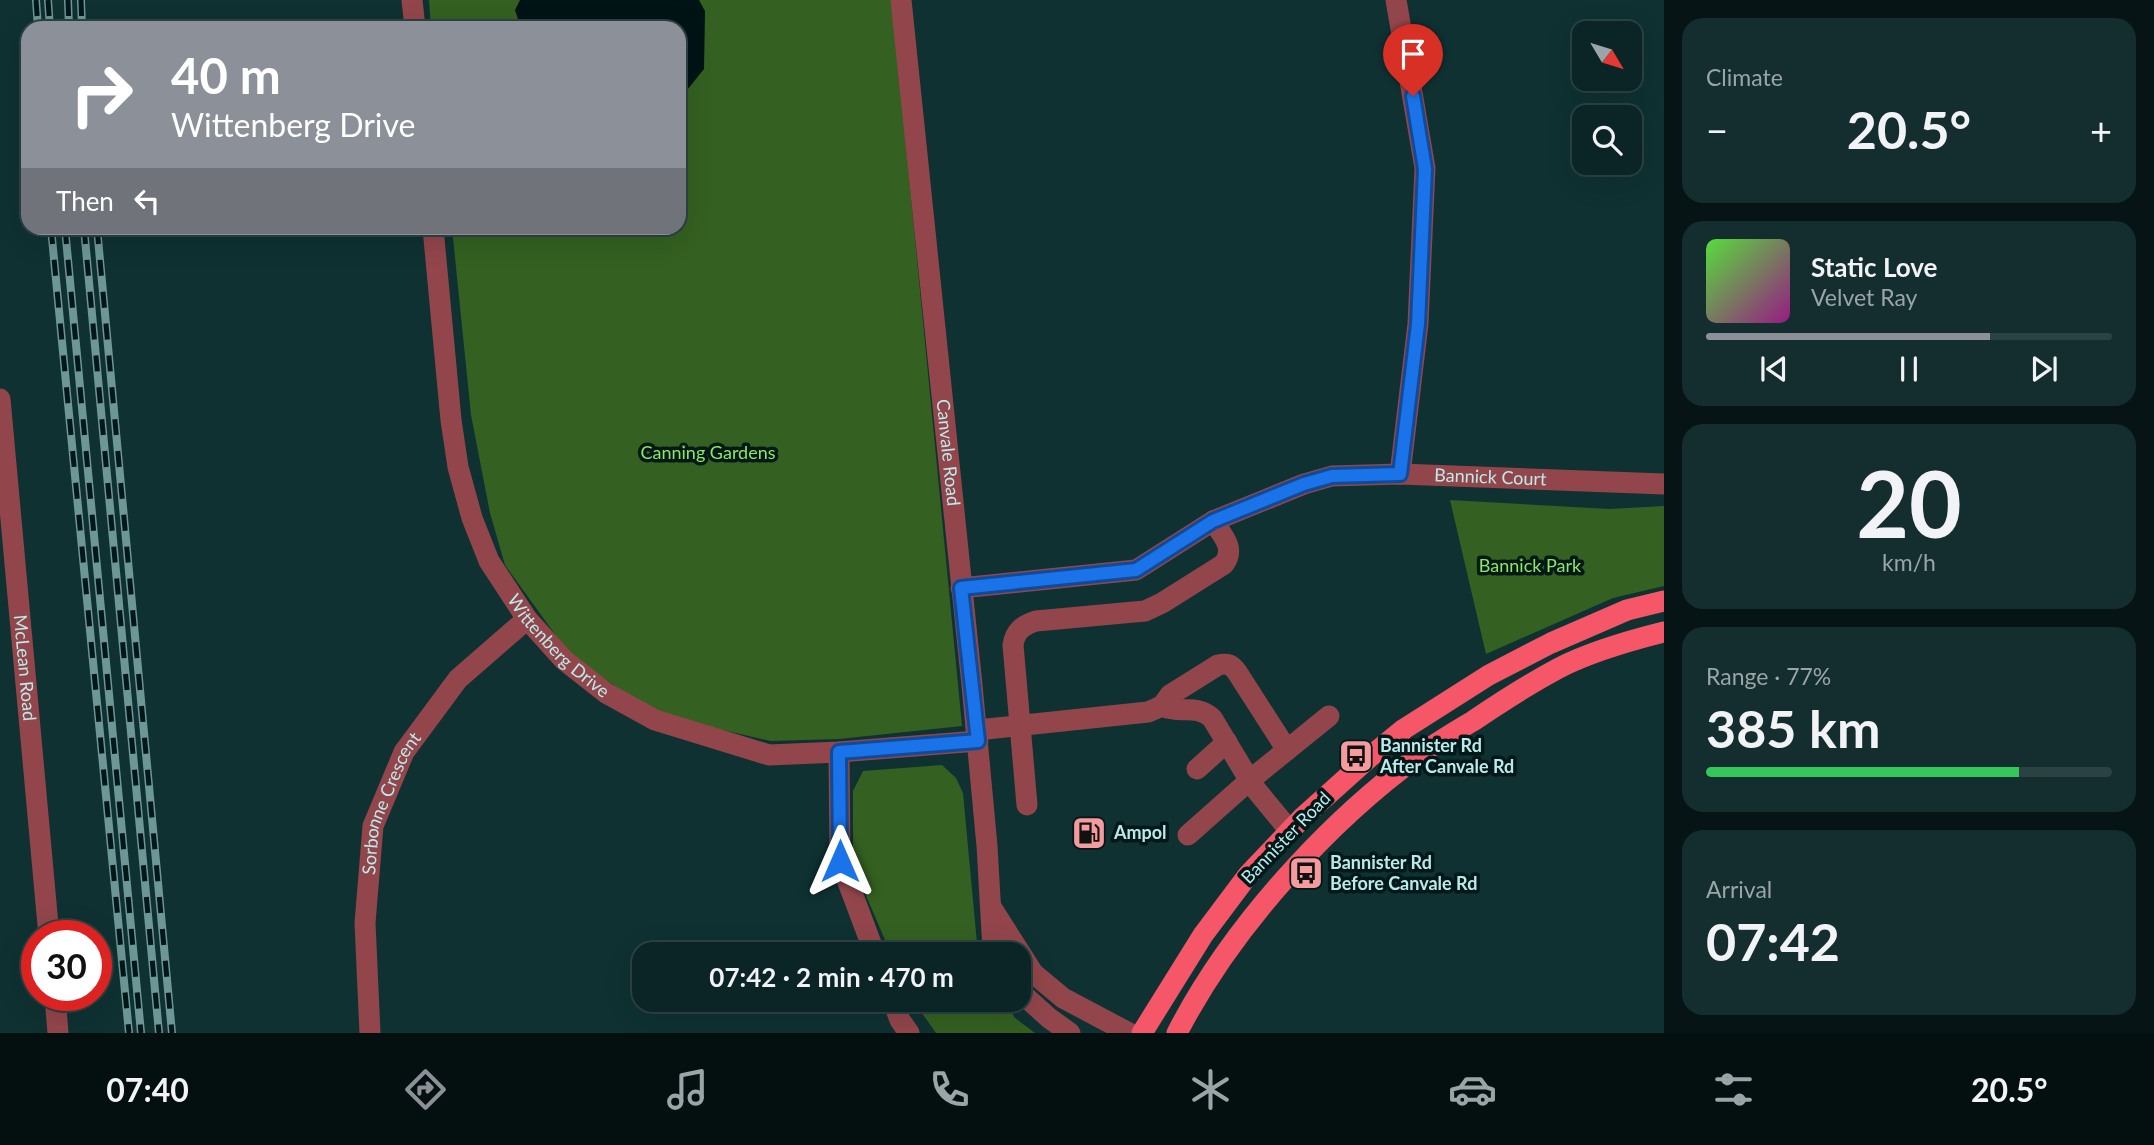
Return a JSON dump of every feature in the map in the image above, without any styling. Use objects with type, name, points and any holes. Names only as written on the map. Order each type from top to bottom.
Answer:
[{"type":"main road","name":"Bannister Road","points":[[1142,1033],[1210,925],[1248,875],[1344,779],[1396,736],[1489,675],[1551,643],[1627,610],[1664,601]]},
{"type":"main road","name":"Bannister Road","points":[[1177,1033],[1229,950],[1286,878],[1322,840],[1382,786],[1423,753],[1561,667],[1636,639],[1664,632]]},
{"type":"street","points":[[412,0],[414,21]]},
{"type":"street","name":"Canvale Road","points":[[901,0],[977,735],[992,942]]},
{"type":"street","points":[[1396,0],[1425,169],[1418,324],[1400,474]]},
{"type":"street","name":"Wittenberg Drive","points":[[434,235],[451,420],[458,467],[472,519],[489,561],[527,619],[564,660],[606,693],[655,720],[769,755],[839,752],[977,735],[1020,726],[1148,712],[1162,706]]},
{"type":"street","name":"McLean Road","points":[[0,399],[48,920]]},
{"type":"street","name":"Bannick Court","points":[[961,588],[1136,570],[1213,521],[1304,484],[1332,476],[1400,474],[1664,484]]},
{"type":"street","points":[[1027,805],[1014,636],[1020,629],[1037,621],[1145,611],[1161,603],[1224,564],[1229,557],[1230,548],[1213,521]]},
{"type":"street","name":"Sorbonne Crescent","points":[[370,1033],[365,923],[373,826],[404,752],[427,720],[458,679],[527,619]]},
{"type":"street","points":[[1287,750],[1237,672],[1226,663],[1218,665],[1170,695],[1162,706],[1172,710],[1204,711],[1212,718],[1250,780],[1290,831]]},
{"type":"street","points":[[1188,835],[1329,716]]},
{"type":"street","points":[[1197,769],[1227,742]]},
{"type":"street","points":[[839,752],[840,861],[870,942]]},
{"type":"street","name":"Canvale Road","points":[[990,905],[1033,972],[1063,998],[1129,1033]]},
{"type":"street","points":[[1031,1002],[1070,1033]]},
{"type":"street","points":[[56,1011],[58,1033]]},
{"type":"street","points":[[897,1012],[909,1033]]},
{"type":"green space","name":"Canning Gardens","points":[[429,0],[892,0],[962,726],[839,739],[771,741],[657,715],[570,655],[505,565],[490,513],[471,415],[453,235],[686,235],[686,21],[430,21]]},
{"type":"green space","name":"Bannick Park","points":[[1450,500],[1609,509],[1664,506],[1664,586],[1613,598],[1486,654]]},
{"type":"green space","points":[[942,765],[956,778],[963,793],[977,942],[886,942],[853,865],[853,791],[863,771]]},
{"type":"green space","points":[[921,1012],[1012,1012],[1015,1018],[1035,1033],[936,1033]]},
{"type":"shaded area","points":[[520,0],[699,0],[705,11],[704,69],[686,91],[686,21],[519,21],[515,10]]},
{"type":"railway","points":[[36,0],[38,21]]},
{"type":"railway","points":[[48,0],[50,21]]},
{"type":"railway","points":[[68,0],[69,21]]},
{"type":"railway","points":[[81,0],[82,21]]},
{"type":"railway","points":[[52,235],[129,1033]]},
{"type":"railway","points":[[66,235],[141,1033]]},
{"type":"railway","points":[[85,235],[159,1033]]},
{"type":"railway","points":[[98,235],[172,1033]]},
{"type":"place","name":"Bannister Rd After Canvale Rd","points":[[1356,756]]},
{"type":"place","name":"Ampol","points":[[1089,833]]},
{"type":"place","name":"Bannister Rd Before Canvale Rd","points":[[1306,873]]},
{"type":"route","points":[[840,861],[839,752],[978,741],[961,588],[1136,570],[1213,521],[1304,484],[1332,476],[1400,474],[1418,324],[1425,169],[1413,96]]}]
